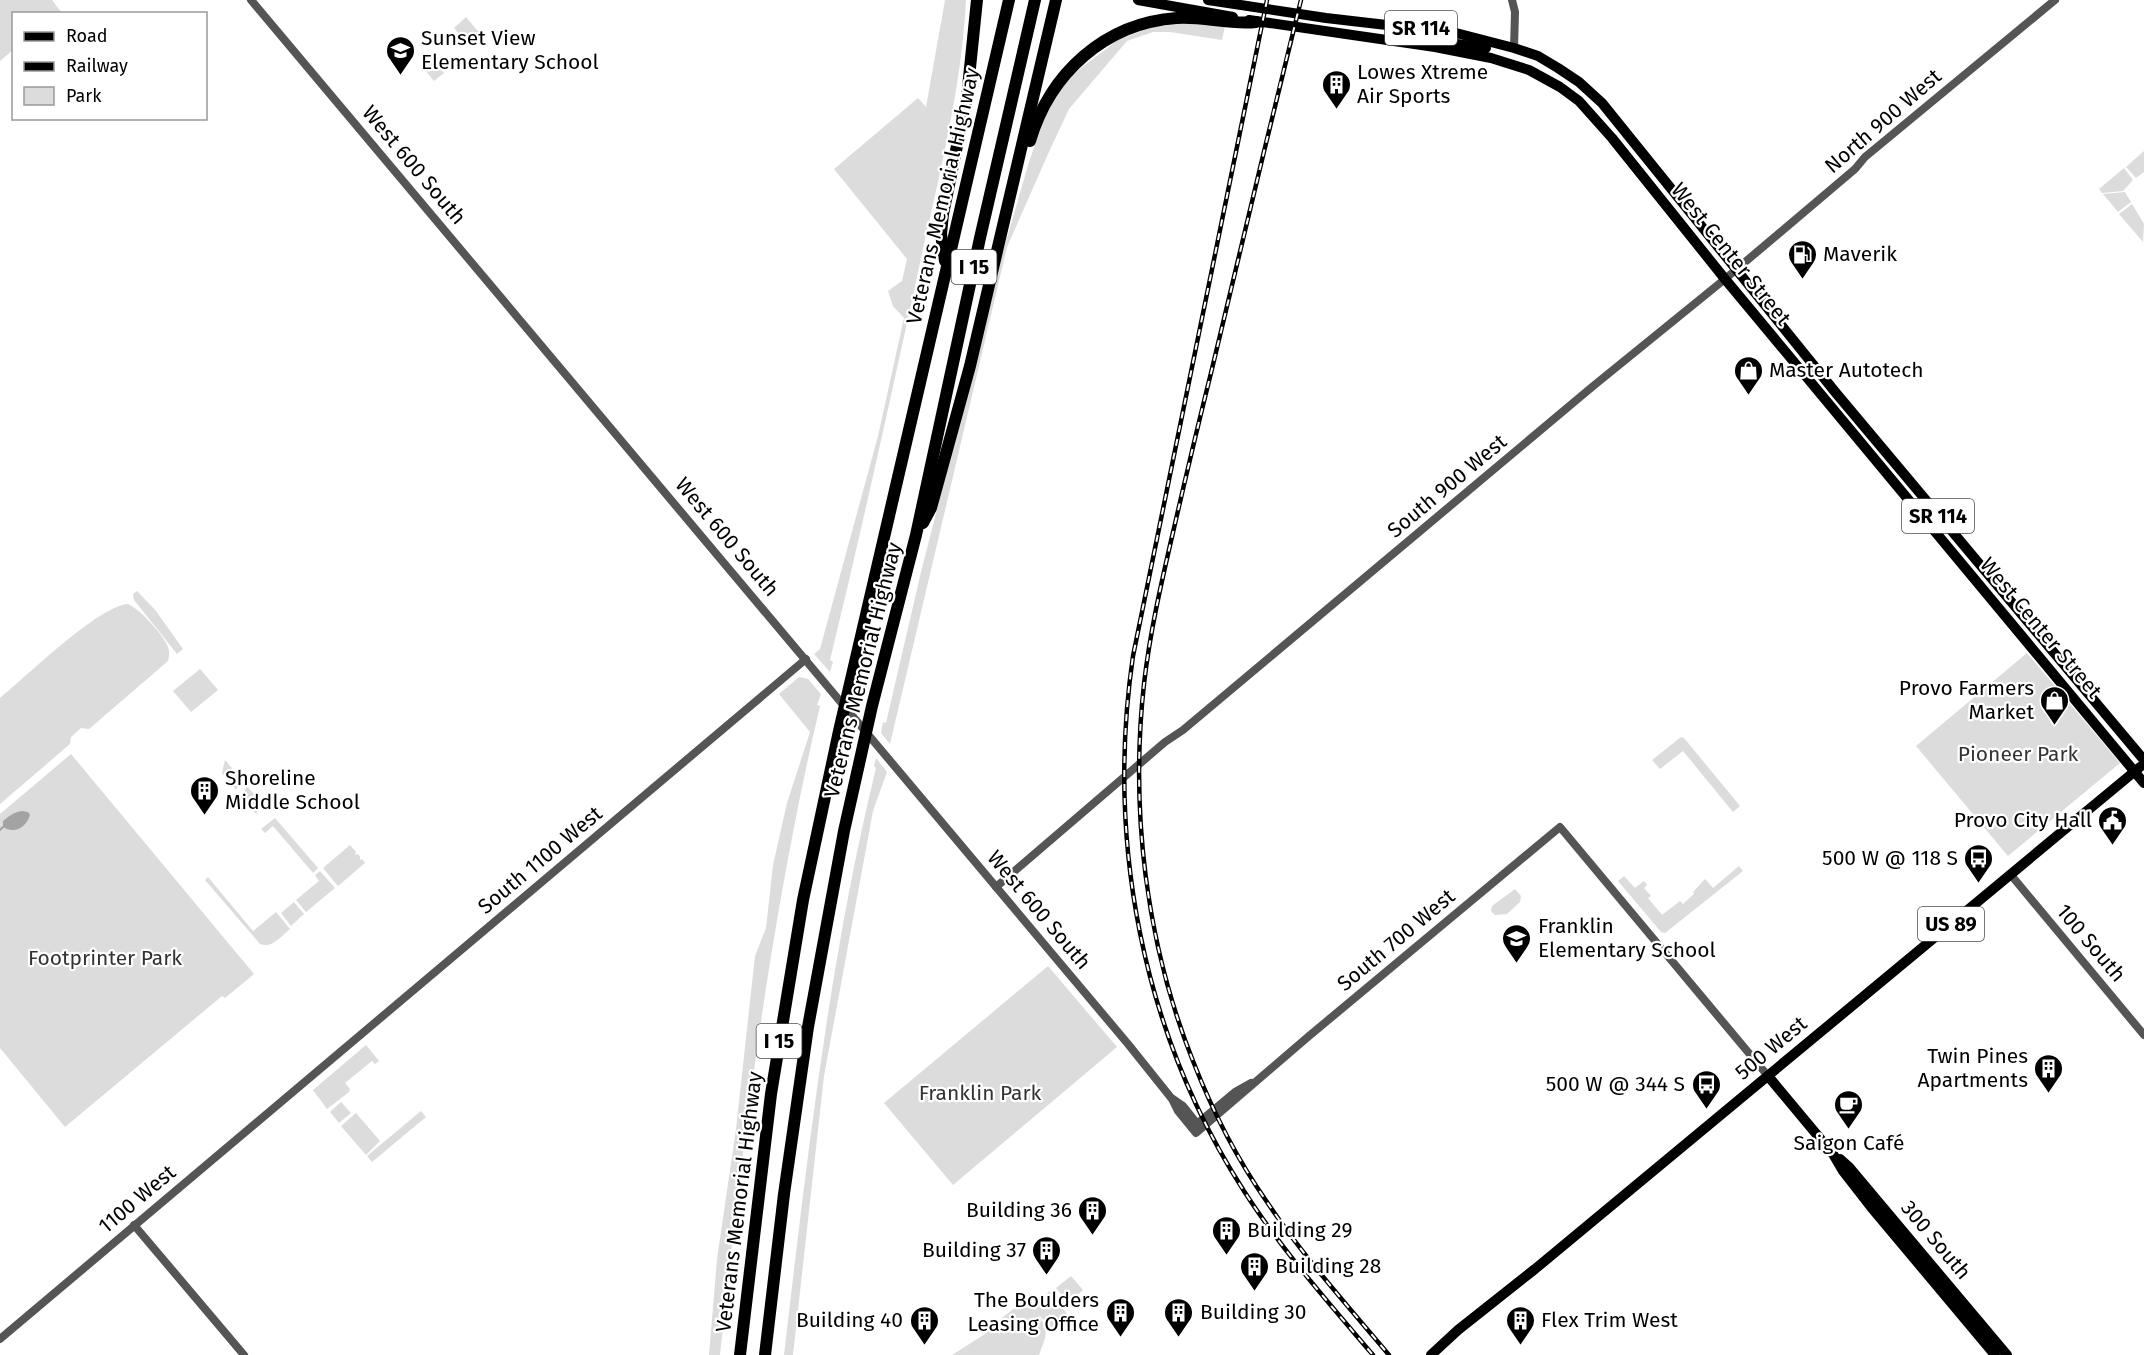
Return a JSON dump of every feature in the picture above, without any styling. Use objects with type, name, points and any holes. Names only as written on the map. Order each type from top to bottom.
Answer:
[{"type":"highway","points":[[946,268],[942,226],[967,97],[977,0]]},
{"type":"highway","name":"Veterans Memorial Highway","points":[[741,1355],[752,1248],[777,1055],[804,900],[839,731],[1008,0]]},
{"type":"highway","name":"Veterans Memorial Highway","points":[[765,1355],[784,1194],[808,1027],[831,897],[860,756],[916,535],[980,238],[1035,0]]},
{"type":"highway","points":[[916,535],[931,508],[951,438],[1056,0]]},
{"type":"highway","points":[[1009,201],[1017,185],[1044,104],[1061,78],[1084,56],[1118,33],[1149,22],[1176,18],[1216,17],[1256,22]]},
{"type":"main road","points":[[1138,0],[1216,17]]},
{"type":"main road","name":"West Center Street","points":[[1213,1],[1326,18],[1456,33],[1514,48],[1538,57],[1579,82],[1602,103],[2141,765],[2144,783]]},
{"type":"main road","name":"West Center Street","points":[[1256,22],[1476,54],[1517,65],[1560,87],[1582,105],[1612,138],[1725,279],[2141,765]]},
{"type":"main road","points":[[1336,33],[1410,36],[1480,46],[1504,53],[1514,48],[1521,58],[1557,78],[1574,91],[1582,105]]},
{"type":"main road","name":"500 West","points":[[1431,1355],[1458,1330],[2011,875],[2141,765]]},
{"type":"main road","name":"300 South","points":[[1768,1076],[1833,1154],[1871,1207],[1995,1355]]},
{"type":"main road","name":"300 South","points":[[1833,1154],[1849,1167],[2007,1355]]},
{"type":"street","name":"West 600 South","points":[[251,0],[806,659],[1172,1099],[1178,1110],[1197,1128]]},
{"type":"street","points":[[1512,0],[1515,12],[1514,48]]},
{"type":"street","name":"North 900 West","points":[[1736,270],[1856,168],[1865,156],[2055,0]]},
{"type":"street","name":"South 900 West","points":[[996,887],[1085,812],[1104,800],[1183,730],[1736,270]]},
{"type":"street","name":"South 1100 West","points":[[297,1088],[806,659]]},
{"type":"street","name":"300 South","points":[[1560,827],[1768,1076]]},
{"type":"street","name":"South 700 West","points":[[1197,1128],[1243,1094],[1560,827]]},
{"type":"street","name":"100 South","points":[[2011,875],[2144,1035]]},
{"type":"street","name":"1100 West","points":[[0,1339],[297,1088]]},
{"type":"street","points":[[134,1225],[244,1355]]},
{"type":"green space","points":[[0,0],[52,0],[61,12],[12,12],[12,51],[0,61]]},
{"type":"green space","points":[[945,0],[966,0],[953,110],[830,660],[833,662],[830,672],[814,654],[820,649],[878,436],[904,318],[893,306],[888,291],[902,281],[907,259],[834,169],[918,98],[926,107]]},
{"type":"green space","points":[[466,17],[482,36],[469,46],[454,28]]},
{"type":"green space","points":[[1188,23],[1225,26],[1222,40],[1170,32],[1153,32],[1127,41],[1069,109],[1007,247],[890,744],[881,733],[883,722],[886,723],[921,572],[1002,255],[1044,119],[1065,80],[1118,40],[1152,27]]},
{"type":"green space","points":[[433,60],[444,73],[434,81],[424,69]]},
{"type":"green space","points":[[2144,151],[2144,172],[2136,178],[2126,167]]},
{"type":"green space","points":[[2124,168],[2133,180],[2123,191],[2102,193],[2099,189]]},
{"type":"green space","points":[[2125,192],[2131,202],[2118,212],[2103,194]]},
{"type":"green space","points":[[2132,204],[2144,224],[2143,242],[2119,214]]},
{"type":"green space","points":[[137,591],[156,611],[183,649],[177,654],[134,600],[133,594]]},
{"type":"green space","points":[[127,604],[144,616],[162,636],[169,649],[168,661],[89,729],[81,728],[71,737],[70,744],[0,804],[0,698],[80,630],[114,608]]},
{"type":"green space","name":"Pioneer Park","points":[[2027,653],[2120,763],[2008,856],[1916,746]]},
{"type":"green space","points":[[200,669],[218,690],[191,712],[173,691]]},
{"type":"green space","points":[[799,677],[808,679],[821,694],[817,705],[820,706],[802,786],[772,948],[738,1192],[720,1355],[709,1355],[717,1259],[736,1129],[755,956],[766,928],[773,865],[787,803],[810,732],[779,694]]},
{"type":"green space","points":[[1681,737],[1740,806],[1733,812],[1683,751],[1660,769],[1652,760]]},
{"type":"green space","name":"Footprinter Park","points":[[71,754],[254,974],[225,998],[222,996],[65,1127],[0,1048],[0,814]]},
{"type":"green space","points":[[876,758],[887,772],[873,811],[824,1076],[793,1355],[784,1355],[811,1134],[832,987],[859,841],[876,768],[874,766]]},
{"type":"green space","points":[[225,760],[241,779],[236,790],[222,773]]},
{"type":"green space","points":[[247,786],[262,804],[256,814],[242,797]]},
{"type":"green space","points":[[275,818],[318,868],[313,873],[273,826],[265,833],[261,829]]},
{"type":"green space","points":[[350,845],[356,852],[355,855],[358,854],[360,860],[362,859],[365,863],[338,886],[323,868]]},
{"type":"green space","points":[[1739,866],[1743,871],[1665,933],[1661,932],[1618,881],[1624,876],[1635,888],[1644,881],[1647,885],[1644,888],[1651,896],[1648,898],[1662,915],[1680,901],[1683,904],[1705,879],[1713,888]]},
{"type":"green space","points":[[320,871],[335,888],[306,912],[296,900],[319,881],[315,875]]},
{"type":"green space","points":[[208,877],[253,931],[276,912],[290,929],[268,945],[260,944],[205,880]]},
{"type":"green space","points":[[1515,889],[1521,896],[1520,902],[1507,914],[1495,915],[1491,911],[1492,906]]},
{"type":"green space","points":[[294,902],[304,914],[291,926],[281,913]]},
{"type":"green space","name":"Franklin Park","points":[[1048,966],[1117,1047],[953,1185],[884,1103]]},
{"type":"green space","points":[[366,1045],[379,1061],[375,1064],[372,1061],[345,1083],[350,1089],[349,1092],[327,1109],[313,1090]]},
{"type":"green space","points":[[341,1102],[351,1113],[339,1123],[330,1112]]},
{"type":"green space","points":[[421,1111],[426,1117],[372,1162],[367,1156]]},
{"type":"green space","points":[[356,1113],[380,1141],[366,1155],[341,1126]]},
{"type":"green space","points":[[1071,1276],[1083,1290],[1069,1303],[1056,1288]]},
{"type":"green space","points":[[1049,1291],[1069,1316],[1052,1329],[1038,1314],[1046,1334],[1039,1355],[952,1355],[985,1334],[1016,1307],[1035,1310]]},
{"type":"shaded area","points":[[22,811],[30,815],[23,826],[15,830],[3,827],[3,821],[14,813]]},
{"type":"waterway","points":[[0,830],[3,827]]},
{"type":"railway","points":[[1267,0],[1133,656],[1126,726],[1125,795],[1129,865],[1140,934],[1157,1001],[1180,1067],[1209,1130],[1244,1191],[1273,1234],[1373,1355]]},
{"type":"railway","points":[[1301,0],[1192,451],[1153,625],[1144,684],[1140,732],[1141,828],[1153,923],[1164,970],[1177,1016],[1208,1098],[1245,1169],[1295,1242],[1389,1355]]},
{"type":"place","name":"Sunset View Elementary School","points":[[400,76]]},
{"type":"place","name":"Lowes Xtreme Air Sports","points":[[1336,110]]},
{"type":"place","name":"Maverik","points":[[1802,280]]},
{"type":"place","name":"Master Autotech","points":[[1748,396]]},
{"type":"place","name":"Provo Farmers Market","points":[[2055,726]]},
{"type":"place","name":"Shoreline Middle School","points":[[204,816]]},
{"type":"place","name":"Provo City Hall","points":[[2113,846]]},
{"type":"place","name":"500 W @ 118 S","points":[[1979,884]]},
{"type":"place","name":"Franklin Elementary School","points":[[1517,964]]},
{"type":"place","name":"Twin Pines Apartments","points":[[2049,1094]]},
{"type":"place","name":"500 W @ 344 S","points":[[1706,1110]]},
{"type":"place","name":"Saigon Café","points":[[1849,1130]]},
{"type":"place","name":"Building 36","points":[[1093,1236]]},
{"type":"place","name":"Building 29","points":[[1226,1256]]},
{"type":"place","name":"Building 37","points":[[1047,1276]]},
{"type":"place","name":"Building 28","points":[[1254,1292]]},
{"type":"place","name":"The Boulders Leasing Office","points":[[1120,1338]]},
{"type":"place","name":"Building 30","points":[[1179,1338]]},
{"type":"place","name":"Building 40","points":[[924,1346]]},
{"type":"place","name":"Flex Trim West","points":[[1520,1346]]}]
